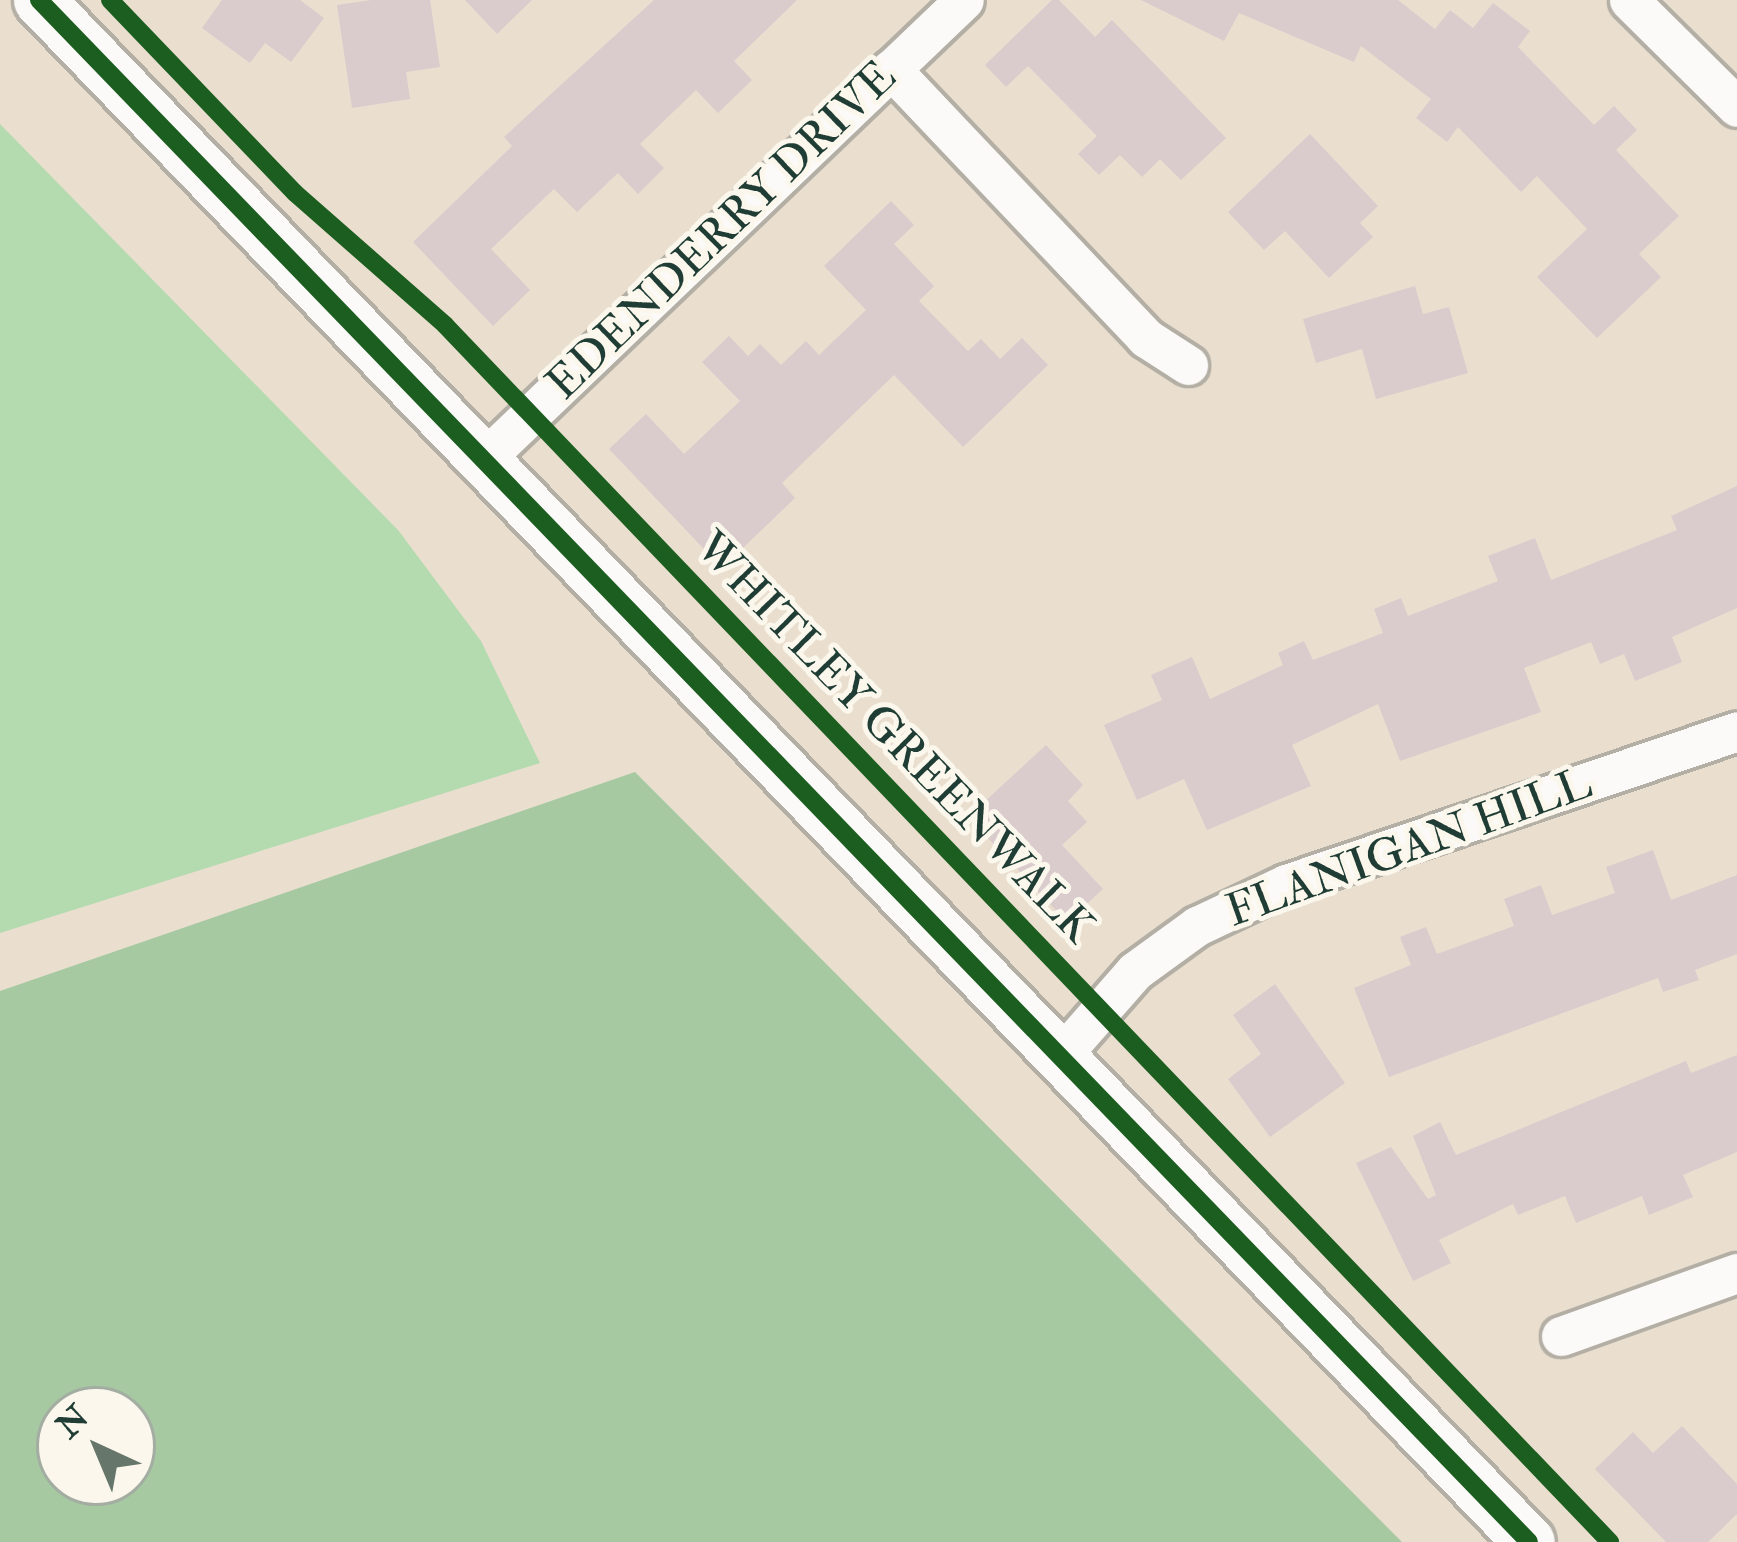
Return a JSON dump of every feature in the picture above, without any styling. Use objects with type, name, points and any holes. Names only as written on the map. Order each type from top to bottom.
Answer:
[{"type":"street","points":[[39,0],[1529,1542]]},
{"type":"street","name":"EDENDERRY DRIVE","points":[[481,462],[964,0]]},
{"type":"street","points":[[1629,0],[1737,107]]},
{"type":"street","points":[[892,69],[1146,338],[1188,365]]},
{"type":"street","name":"FLANIGAN HILL","points":[[1058,1059],[1135,971],[1196,926],[1286,884],[1737,731]]},
{"type":"street","points":[[1561,1336],[1737,1273]]},
{"type":"green space","points":[[0,124],[398,530],[481,641],[540,763],[0,933]]},
{"type":"green space","points":[[635,772],[1402,1542],[0,1542],[0,991]]},
{"type":"building","points":[[222,0],[300,0],[324,18],[291,62],[265,43],[250,63],[202,28]]},
{"type":"building","points":[[430,0],[440,67],[406,72],[410,99],[352,108],[337,5]]},
{"type":"building","points":[[465,0],[532,0],[497,34]]},
{"type":"building","points":[[654,0],[797,0],[734,61],[752,80],[718,113],[696,90],[640,144],[664,168],[638,194],[618,173],[577,212],[554,189],[491,249],[530,290],[493,326],[413,242],[512,146],[504,137]]},
{"type":"building","points":[[1052,0],[1059,0],[1095,37],[1112,20],[1226,138],[1181,180],[1160,159],[1142,177],[1120,155],[1099,175],[1078,154],[1097,136],[1028,66],[1006,87],[985,65]]},
{"type":"building","points":[[1141,0],[1398,0],[1435,29],[1450,10],[1473,28],[1493,3],[1530,31],[1518,47],[1594,125],[1614,106],[1637,130],[1616,150],[1679,216],[1639,254],[1661,277],[1597,338],[1537,277],[1587,229],[1537,176],[1521,192],[1458,127],[1447,142],[1416,118],[1431,99],[1361,46],[1354,62],[1239,13],[1224,41]]},
{"type":"building","points":[[1310,134],[1378,206],[1360,223],[1373,237],[1329,278],[1285,231],[1264,250],[1228,212]]},
{"type":"building","points":[[891,201],[914,225],[894,244],[934,286],[919,301],[968,351],[981,339],[1000,359],[1022,338],[1048,365],[963,447],[894,375],[782,483],[795,498],[722,568],[609,449],[646,414],[684,454],[740,401],[702,362],[729,336],[748,356],[760,344],[781,365],[806,341],[819,355],[866,310],[824,266]]},
{"type":"building","points":[[1415,286],[1423,314],[1449,307],[1468,373],[1376,399],[1362,349],[1316,363],[1303,319]]},
{"type":"building","points":[[1737,486],[1737,608],[1672,637],[1682,662],[1635,681],[1624,654],[1600,664],[1591,642],[1524,668],[1541,712],[1400,761],[1378,704],[1292,745],[1311,786],[1207,830],[1184,779],[1137,800],[1104,725],[1162,700],[1151,675],[1192,657],[1210,699],[1283,665],[1278,653],[1304,641],[1313,660],[1383,633],[1374,609],[1401,598],[1408,616],[1498,581],[1488,556],[1535,538],[1551,580],[1677,530],[1671,516]]},
{"type":"building","points":[[1046,745],[1083,785],[1068,801],[1087,822],[1062,845],[1103,889],[1067,922],[968,817]]},
{"type":"building","points":[[1653,850],[1671,900],[1737,875],[1737,954],[1695,970],[1699,980],[1663,992],[1658,978],[1389,1077],[1354,988],[1411,965],[1400,937],[1426,927],[1437,954],[1514,926],[1504,899],[1541,885],[1552,915],[1615,893],[1606,867]]},
{"type":"building","points":[[1275,984],[1345,1083],[1270,1137],[1228,1079],[1261,1054],[1233,1015]]},
{"type":"building","points":[[1737,1055],[1737,1152],[1683,1175],[1693,1197],[1649,1215],[1642,1196],[1576,1223],[1565,1196],[1518,1215],[1513,1204],[1439,1240],[1451,1263],[1413,1281],[1356,1163],[1391,1147],[1428,1199],[1436,1195],[1413,1136],[1440,1122],[1456,1155],[1686,1061],[1691,1073]]},
{"type":"building","points":[[1682,1426],[1737,1484],[1737,1514],[1708,1542],[1666,1542],[1595,1469],[1633,1432],[1653,1453]]},
{"type":"cycle path","points":[[39,0],[1529,1542]]},
{"type":"cycle path","name":"WHITLEY GREENWALK","points":[[110,0],[295,193],[445,325],[1610,1542]]}]
